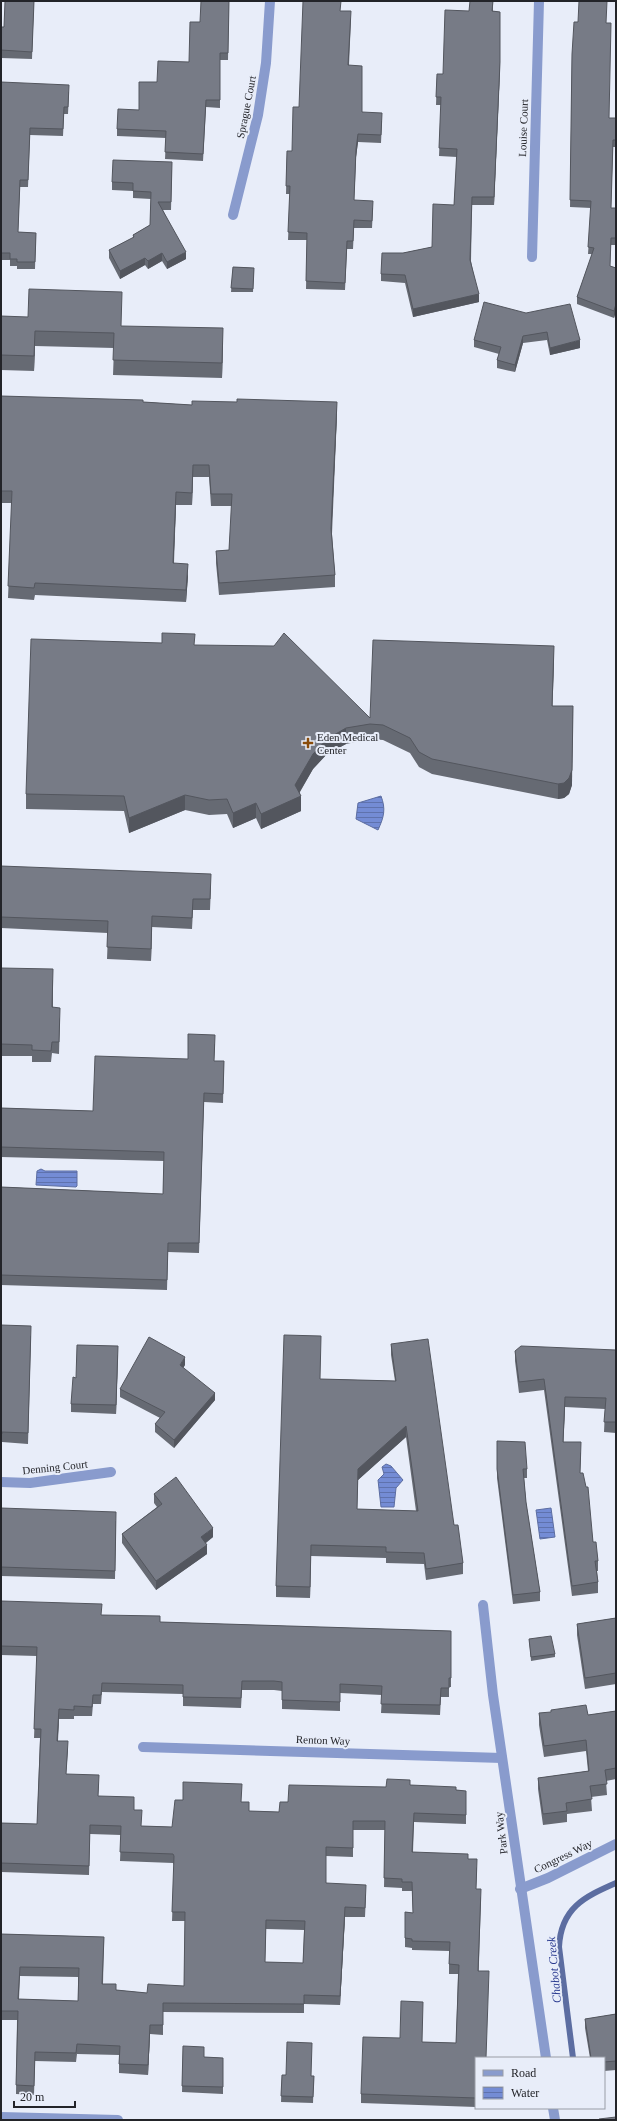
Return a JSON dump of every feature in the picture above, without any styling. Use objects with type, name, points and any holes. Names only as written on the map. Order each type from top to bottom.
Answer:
[{"type":"street","name":"Sprague Court","points":[[232,215],[258,114],[266,63],[270,1]]},
{"type":"street","name":"Louise Court","points":[[532,257],[539,1]]},
{"type":"street","name":"Denning Court","points":[[1,1482],[30,1483],[111,1472]]},
{"type":"street","name":"Park Way","points":[[483,1605],[520,1889],[546,2057]]},
{"type":"street","name":"Renton Way","points":[[143,1747],[502,1758]]},
{"type":"street","name":"Congress Way","points":[[520,1889],[548,1878],[616,1844]]},
{"type":"street","points":[[553,2109],[555,2120]]},
{"type":"street","points":[[1,2117],[118,2120]]},
{"type":"water","points":[[381,796],[384,813],[378,830],[356,819],[358,803]]},
{"type":"water","points":[[41,1169],[45,1171],[77,1171],[77,1186],[36,1185],[37,1171]]},
{"type":"water","points":[[386,1464],[391,1466],[403,1480],[396,1488],[394,1507],[381,1507],[378,1480],[384,1474],[382,1467]]},
{"type":"water","points":[[551,1508],[555,1537],[540,1539],[536,1510]]},
{"type":"building","points":[[5,1],[34,1],[32,52],[1,50],[1,27],[4,27]]},
{"type":"building","points":[[201,1],[229,1],[228,53],[220,53],[220,100],[206,100],[203,154],[165,152],[166,131],[117,129],[118,109],[139,110],[139,82],[157,82],[158,61],[189,62],[190,22],[200,22]]},
{"type":"building","points":[[303,1],[341,1],[340,11],[351,11],[348,65],[362,66],[362,112],[382,113],[381,135],[358,134],[354,200],[373,201],[372,221],[354,220],[353,241],[347,241],[345,283],[306,281],[307,233],[288,232],[290,186],[286,186],[287,151],[292,151],[293,107],[299,107]]},
{"type":"building","points":[[470,1],[493,1],[492,11],[500,12],[500,62],[494,197],[472,197],[470,260],[479,294],[413,309],[405,275],[381,274],[382,253],[403,253],[432,247],[433,204],[454,205],[457,149],[439,148],[441,97],[436,97],[437,74],[443,74],[445,10],[469,11]]},
{"type":"building","points":[[579,1],[607,1],[606,23],[611,23],[609,118],[616,118],[616,140],[613,140],[611,208],[616,208],[616,238],[611,238],[610,266],[616,268],[616,304],[614,311],[577,297],[594,248],[588,247],[591,201],[570,200],[572,54],[574,22],[578,22]]},
{"type":"building","points":[[1,82],[69,85],[68,107],[64,107],[63,129],[30,128],[28,180],[20,180],[18,232],[36,233],[35,262],[17,262],[17,259],[10,259],[10,253],[1,253]]},
{"type":"building","points":[[113,160],[172,162],[171,202],[158,202],[186,252],[167,262],[162,253],[148,261],[145,258],[120,271],[109,250],[134,237],[133,235],[150,225],[151,192],[133,191],[133,183],[112,182]]},
{"type":"building","points":[[233,267],[254,268],[253,289],[231,288]]},
{"type":"building","points":[[29,289],[122,292],[121,326],[223,328],[222,363],[113,360],[114,333],[35,331],[34,356],[1,355],[1,316],[28,317]]},
{"type":"building","points":[[484,302],[526,313],[570,304],[580,340],[550,348],[547,332],[523,336],[515,365],[497,360],[501,347],[474,340]]},
{"type":"building","points":[[1,396],[143,400],[143,402],[192,405],[192,401],[237,402],[237,399],[337,402],[331,529],[335,575],[219,583],[216,551],[229,550],[232,494],[211,494],[209,465],[193,465],[192,493],[176,492],[173,563],[188,564],[186,590],[35,583],[34,588],[8,586],[12,491],[1,491]]},
{"type":"building","points":[[162,633],[195,634],[194,645],[274,646],[284,633],[370,718],[373,640],[554,646],[552,706],[573,706],[572,770],[569,778],[564,783],[558,784],[432,759],[419,752],[410,738],[383,725],[370,724],[346,728],[327,739],[313,754],[295,785],[301,796],[261,814],[256,803],[233,813],[227,799],[209,800],[185,795],[129,818],[124,796],[26,794],[31,639],[162,643]]},
{"type":"building","points":[[1,866],[211,874],[210,899],[193,899],[192,918],[152,916],[151,949],[107,947],[108,921],[1,917]]},
{"type":"building","points":[[1,968],[53,969],[52,1007],[60,1008],[59,1042],[52,1042],[51,1051],[32,1050],[32,1045],[1,1044]]},
{"type":"building","points":[[188,1034],[215,1035],[214,1061],[224,1061],[223,1094],[204,1093],[199,1243],[168,1243],[167,1280],[1,1275],[1,1187],[163,1194],[164,1152],[1,1147],[1,1108],[93,1111],[95,1056],[188,1059]]},
{"type":"building","points":[[1,1325],[31,1326],[28,1433],[2,1432],[1,1434]]},
{"type":"building","points":[[284,1335],[321,1336],[320,1379],[396,1381],[391,1344],[428,1339],[454,1525],[458,1525],[463,1563],[426,1569],[424,1553],[386,1552],[386,1547],[311,1545],[310,1587],[276,1586]],"holes":[[[406,1426],[418,1511],[357,1509],[358,1469]]]},
{"type":"building","points":[[149,1337],[185,1357],[180,1365],[215,1393],[174,1440],[155,1424],[165,1412],[120,1389]]},
{"type":"building","points":[[77,1345],[118,1346],[116,1405],[71,1404],[73,1377],[76,1378]]},
{"type":"building","points":[[521,1346],[616,1350],[616,1422],[604,1422],[606,1398],[565,1397],[563,1442],[581,1442],[580,1473],[583,1473],[586,1487],[588,1487],[593,1542],[596,1542],[598,1561],[595,1561],[598,1582],[572,1586],[544,1379],[519,1382],[515,1351]]},
{"type":"building","points":[[497,1441],[525,1442],[527,1469],[523,1469],[526,1502],[540,1592],[513,1595],[497,1469]]},
{"type":"building","points":[[176,1477],[213,1528],[201,1537],[207,1545],[156,1581],[122,1534],[162,1504],[154,1494]]},
{"type":"building","points":[[1,1508],[116,1512],[115,1571],[1,1567]]},
{"type":"building","points":[[1,1601],[102,1604],[101,1615],[160,1616],[160,1622],[451,1631],[451,1678],[449,1678],[449,1688],[441,1688],[440,1705],[381,1704],[382,1686],[340,1684],[340,1702],[282,1700],[282,1682],[274,1681],[242,1681],[241,1698],[183,1697],[183,1685],[102,1683],[101,1695],[93,1695],[92,1707],[74,1706],[74,1710],[59,1709],[57,1741],[68,1741],[66,1774],[99,1775],[98,1796],[134,1797],[134,1810],[142,1810],[141,1826],[172,1827],[175,1800],[183,1800],[183,1782],[242,1784],[241,1802],[249,1802],[249,1811],[279,1812],[280,1802],[288,1802],[289,1785],[386,1787],[387,1779],[410,1780],[410,1785],[456,1787],[456,1790],[466,1791],[466,1815],[414,1813],[412,1852],[468,1854],[468,1859],[477,1859],[476,1889],[481,1889],[478,1971],[489,1971],[486,2057],[475,2057],[475,2098],[361,2094],[363,2037],[400,2038],[401,2001],[423,2002],[422,2042],[456,2043],[459,1965],[449,1964],[450,1942],[412,1941],[412,1939],[405,1938],[405,1912],[413,1913],[412,1882],[402,1882],[402,1879],[384,1878],[385,1821],[353,1821],[353,1848],[326,1847],[326,1883],[366,1885],[365,1908],[345,1907],[340,1996],[304,1995],[304,2004],[163,2003],[163,2025],[150,2025],[148,2065],[119,2064],[120,2046],[77,2044],[76,2053],[35,2052],[34,2086],[16,2085],[18,2011],[1,2011],[1,1934],[104,1937],[102,1984],[116,1984],[116,1990],[147,1993],[148,1984],[184,1986],[185,1912],[172,1912],[173,1854],[120,1852],[121,1826],[90,1825],[89,1866],[1,1863],[1,1823],[37,1824],[41,1729],[34,1729],[37,1647],[1,1646]],"holes":[[[266,1920],[305,1921],[303,1963],[265,1962]],[[20,1967],[79,1968],[78,2001],[18,1999]]]},
{"type":"building","points":[[616,1618],[616,1673],[585,1678],[577,1624]]},
{"type":"building","points":[[551,1636],[555,1654],[531,1657],[529,1639]]},
{"type":"building","points":[[586,1705],[588,1715],[616,1711],[616,1768],[605,1770],[607,1784],[590,1786],[592,1799],[566,1803],[567,1811],[543,1814],[538,1778],[589,1771],[586,1740],[544,1746],[539,1713]]},
{"type":"building","points":[[616,2014],[616,2061],[605,2062],[605,2057],[591,2057],[585,2019]]},
{"type":"building","points":[[287,2042],[312,2043],[311,2076],[314,2076],[313,2097],[281,2096],[282,2075],[286,2075]]},
{"type":"building","points":[[183,2046],[204,2047],[204,2057],[223,2058],[223,2087],[182,2086]]},
{"type":"building","points":[[616,2117],[616,2120],[599,2120],[599,2119]]},
{"type":"waterway","name":"Chabot Creek","points":[[573,2057],[559,1947],[561,1934],[569,1913],[576,1906],[594,1893],[616,1883]]},
{"type":"place","name":"Eden Medical Center","points":[[308,743]]}]
